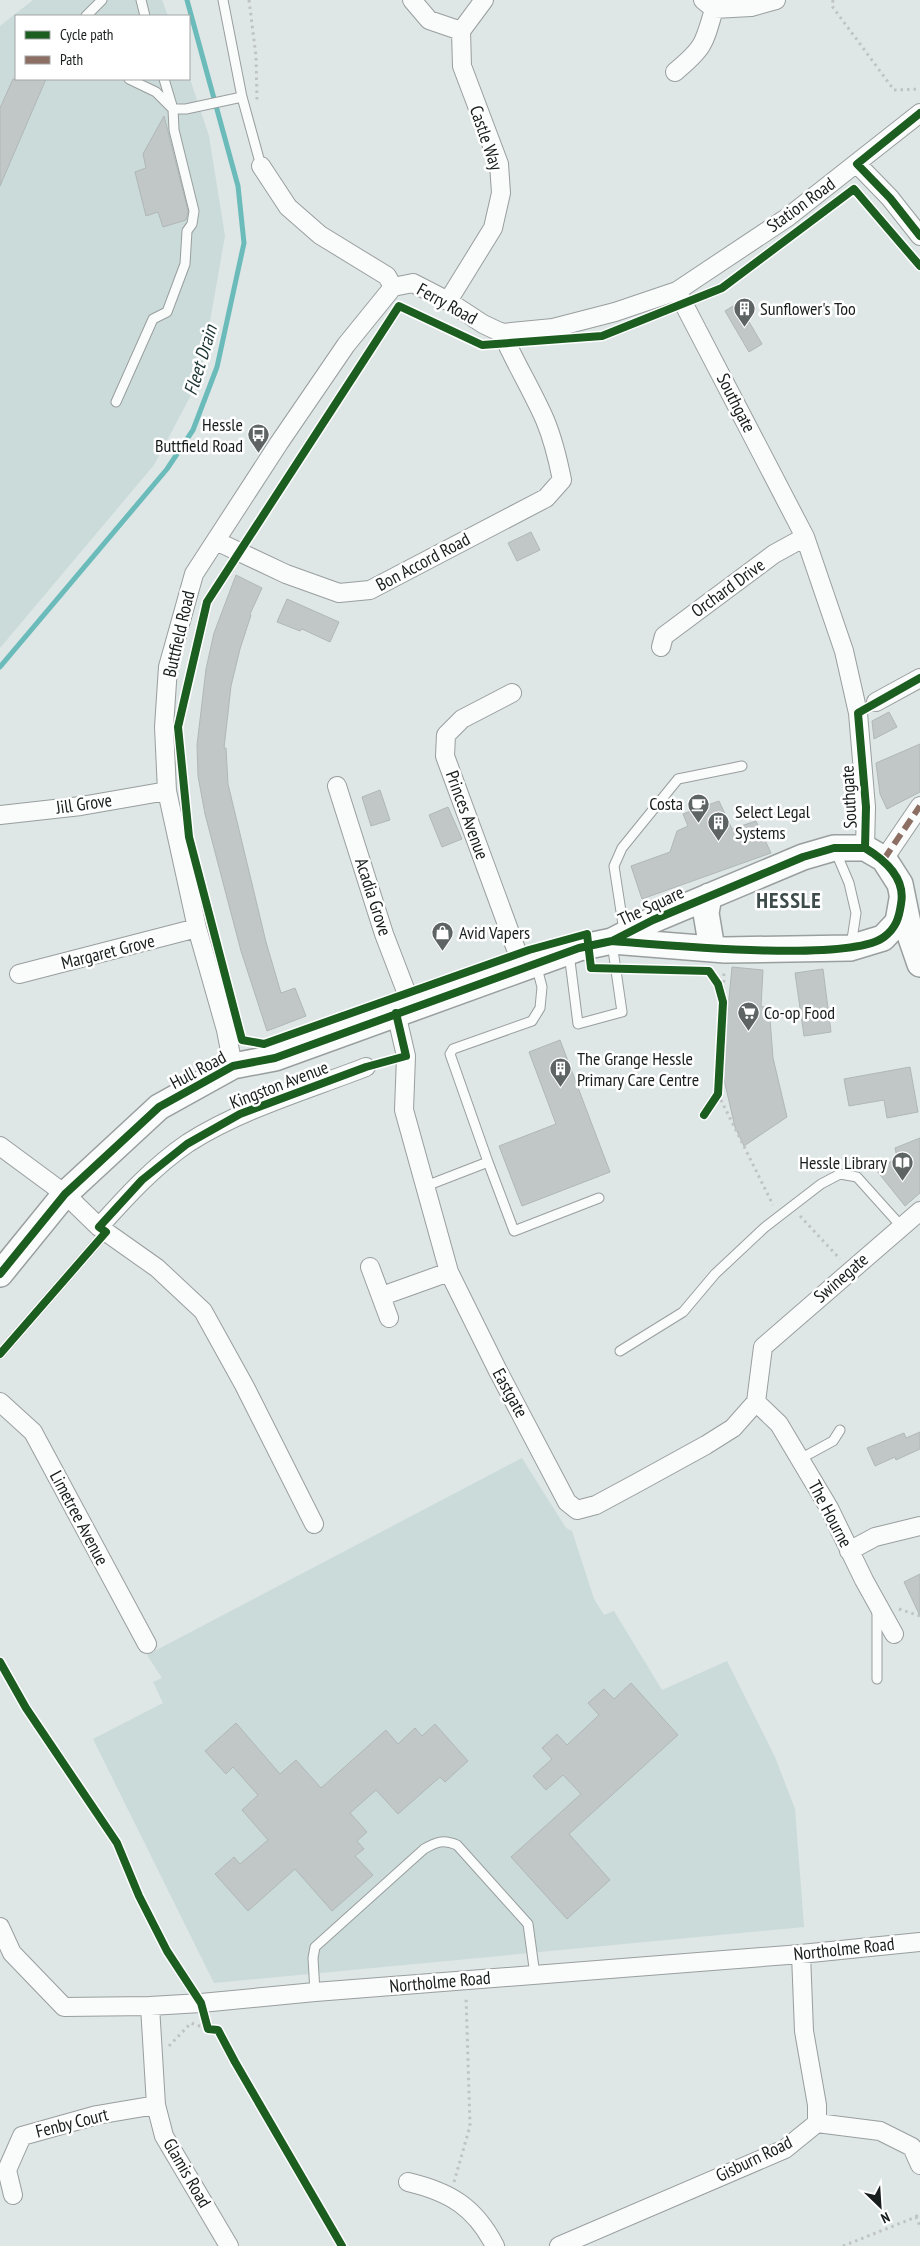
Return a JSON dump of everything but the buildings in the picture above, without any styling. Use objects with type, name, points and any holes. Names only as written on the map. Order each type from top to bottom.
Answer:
[{"type":"street","points":[[412,0],[429,20],[462,30],[484,0]]},
{"type":"street","points":[[676,72],[694,57],[705,43],[708,4],[751,7],[776,0]]},
{"type":"street","name":"Castle Way","points":[[448,301],[493,228],[501,193],[499,164],[462,66],[462,30]]},
{"type":"street","name":"Station Road","points":[[677,291],[788,217],[920,113]]},
{"type":"street","points":[[857,164],[890,198],[920,236]]},
{"type":"street","name":"Ferry Road","points":[[261,166],[288,207],[320,235],[387,276],[393,287],[413,283],[502,333]]},
{"type":"street","name":"Buttfield Road","points":[[233,1066],[226,1030],[197,928],[167,791],[164,727],[168,666],[194,574],[346,345],[393,287]]},
{"type":"street","points":[[502,333],[553,328],[616,312],[677,291]]},
{"type":"street","name":"Southgate","points":[[677,291],[805,537],[844,651],[858,713],[866,807],[874,854]]},
{"type":"street","name":"Bon Accord Road","points":[[216,541],[286,574],[338,593],[370,590],[546,498],[562,480],[558,460],[546,421],[513,359],[502,333]]},
{"type":"street","name":"Orchard Drive","points":[[660,647],[664,636],[774,554],[805,537]]},
{"type":"street","points":[[876,702],[920,678]]},
{"type":"street","name":"Princes Avenue","points":[[512,693],[462,719],[446,735],[445,756],[530,966]]},
{"type":"street","name":"Acadia Grove","points":[[337,786],[384,934],[404,1010]]},
{"type":"street","name":"Jill Grove","points":[[0,814],[81,806],[167,791]]},
{"type":"street","points":[[920,806],[874,854],[900,884],[911,938],[920,964]]},
{"type":"street","name":"The Square","points":[[618,937],[653,920],[803,857],[834,848],[874,854]]},
{"type":"street","points":[[883,938],[898,922],[903,894]]},
{"type":"street","name":"The Square","points":[[709,896],[706,913],[719,949]]},
{"type":"street","name":"Margaret Grove","points":[[18,974],[197,928]]},
{"type":"street","name":"The Square","points":[[618,937],[719,949],[850,948],[883,938]]},
{"type":"street","name":"Hull Road","points":[[0,1274],[65,1194],[159,1107],[233,1066],[275,1058],[404,1010],[569,952],[618,937]]},
{"type":"street","points":[[883,938],[911,938]]},
{"type":"street","name":"Eastgate","points":[[404,1010],[406,1056],[404,1110],[449,1272],[497,1369],[567,1502],[577,1510],[596,1505],[706,1446],[733,1428],[756,1402]]},
{"type":"street","name":"Kingston Avenue","points":[[103,1229],[142,1180],[187,1144],[240,1114],[366,1067]]},
{"type":"street","points":[[0,1146],[65,1194],[103,1229],[157,1268],[203,1311],[244,1385],[314,1524]]},
{"type":"street","name":"Swinegate","points":[[756,1402],[763,1347],[920,1211]]},
{"type":"street","points":[[370,1267],[389,1318]]},
{"type":"street","points":[[382,1296],[449,1272]]},
{"type":"street","name":"Limetree Avenue","points":[[0,1402],[33,1432],[147,1644]]},
{"type":"street","name":"The Hourne","points":[[756,1402],[779,1424],[800,1459],[829,1508],[849,1551],[894,1634]]},
{"type":"street","points":[[849,1551],[876,1537],[920,1526]]},
{"type":"street","name":"Northolme Road","points":[[0,1927],[12,1953],[64,2007],[201,2004],[315,1992],[801,1954],[920,1942]]},
{"type":"street","points":[[801,1954],[804,2031],[817,2105],[817,2124],[880,2131],[912,2147],[920,2165]]},
{"type":"street","name":"Glamis Road","points":[[150,2006],[156,2105],[164,2136],[229,2246]]},
{"type":"street","name":"Fenby Court","points":[[13,2195],[7,2170],[22,2136],[97,2115],[156,2105]]},
{"type":"street","name":"Gisburn Road","points":[[559,2246],[785,2149],[817,2124]]},
{"type":"street","points":[[408,2182],[436,2189],[462,2204],[486,2229],[495,2246]]},
{"type":"lane","points":[[87,15],[102,0]]},
{"type":"lane","points":[[141,0],[146,15]]},
{"type":"lane","points":[[222,0],[242,97],[261,166]]},
{"type":"lane","points":[[131,80],[156,92],[173,109],[186,109],[242,97]]},
{"type":"lane","points":[[116,402],[153,319],[167,312],[185,264],[187,232],[192,224],[194,211],[174,130],[173,109],[164,80]]},
{"type":"lane","points":[[569,952],[578,1024],[622,1012],[614,866],[622,848],[678,779],[742,766]]},
{"type":"lane","points":[[834,848],[849,883],[856,913],[850,948]]},
{"type":"lane","points":[[530,966],[542,987],[540,1008],[532,1021],[454,1049],[450,1054],[514,1231],[599,1198]]},
{"type":"lane","points":[[426,1186],[488,1162]]},
{"type":"lane","points":[[620,1351],[683,1312],[715,1274],[780,1216],[821,1184],[840,1174],[856,1177],[901,1226]]},
{"type":"lane","points":[[0,1354],[103,1229]]},
{"type":"lane","points":[[800,1459],[833,1441],[840,1430]]},
{"type":"lane","points":[[877,1603],[877,1679]]},
{"type":"lane","points":[[315,1992],[314,1947],[424,1849],[437,1841],[448,1841],[457,1845],[528,1924],[535,1974]]},
{"type":"path","points":[[250,0],[256,56],[258,104]]},
{"type":"path","points":[[832,0],[832,6],[894,90],[920,88]]},
{"type":"path","points":[[719,949],[722,1012]]},
{"type":"path","points":[[714,976],[722,1002]]},
{"type":"path","points":[[718,1085],[716,1097],[780,1216],[786,1224],[799,1214],[850,1270]]},
{"type":"path","points":[[450,2197],[470,2126],[466,1980]]},
{"type":"path","points":[[201,2004],[208,2029]]},
{"type":"path","points":[[163,2052],[191,2023],[208,2029],[218,2030]]},
{"type":"path","points":[[843,2246],[916,2217],[920,2212]]},
{"type":"path","points":[[916,2217],[920,2226]]},
{"type":"shaded area","points":[[33,0],[162,0],[168,15],[15,15],[15,80],[190,79],[209,136],[225,236],[200,378],[154,465],[0,648],[0,26]]},
{"type":"shaded area","points":[[522,1458],[566,1528],[572,1531],[594,1599],[604,1615],[614,1611],[662,1690],[727,1661],[775,1757],[795,1809],[804,1927],[214,1983],[93,1739],[163,1703],[153,1682],[162,1678],[147,1655]]},
{"type":"waterway","name":"Fleet Drain","points":[[0,667],[167,469],[193,430],[217,367],[244,243],[238,186],[187,0]]},
{"type":"marked path","points":[[884,859],[920,806]]},
{"type":"cycle path","points":[[920,113],[857,164],[890,198],[920,236]]},
{"type":"cycle path","points":[[704,1115],[718,1094],[723,1002],[718,984],[709,971],[591,968],[587,934],[529,950],[264,1044],[242,1040],[189,837],[178,727],[207,602],[399,306],[482,345],[602,336],[722,288],[854,189],[920,266]]},
{"type":"cycle path","points":[[865,848],[866,807],[858,713],[920,678]]},
{"type":"cycle path","points":[[0,1274],[65,1194],[159,1107],[233,1066],[275,1058],[579,948],[612,941],[653,920],[803,857],[834,848],[865,848]]},
{"type":"cycle path","points":[[612,941],[711,948],[796,951],[865,945],[884,937],[894,926],[898,918],[902,895],[897,878],[892,871],[880,858],[865,848]]},
{"type":"cycle path","points":[[0,1354],[106,1232],[99,1227],[142,1180],[187,1144],[240,1114],[366,1067],[406,1056],[396,1013]]},
{"type":"cycle path","points":[[0,1662],[26,1708],[117,1843],[139,1896],[167,1951],[201,2003],[208,2029],[218,2030],[342,2246]]},
{"type":"place","name":"Sunflower's Too","points":[[744,328]]},
{"type":"place","name":"Hessle Buttfield Road","points":[[259,454]]},
{"type":"place","name":"Costa","points":[[699,823]]},
{"type":"place","name":"Select Legal Systems","points":[[719,841]]},
{"type":"place","name":"Avid Vapers","points":[[443,952]]},
{"type":"place","name":"Co-op Food","points":[[748,1032]]},
{"type":"place","name":"The Grange Hessle Primary Care Centre","points":[[561,1088]]},
{"type":"place","name":"Hessle Library","points":[[903,1182]]},
{"type":"district","name":"HESSLE","points":[[789,900]]}]
